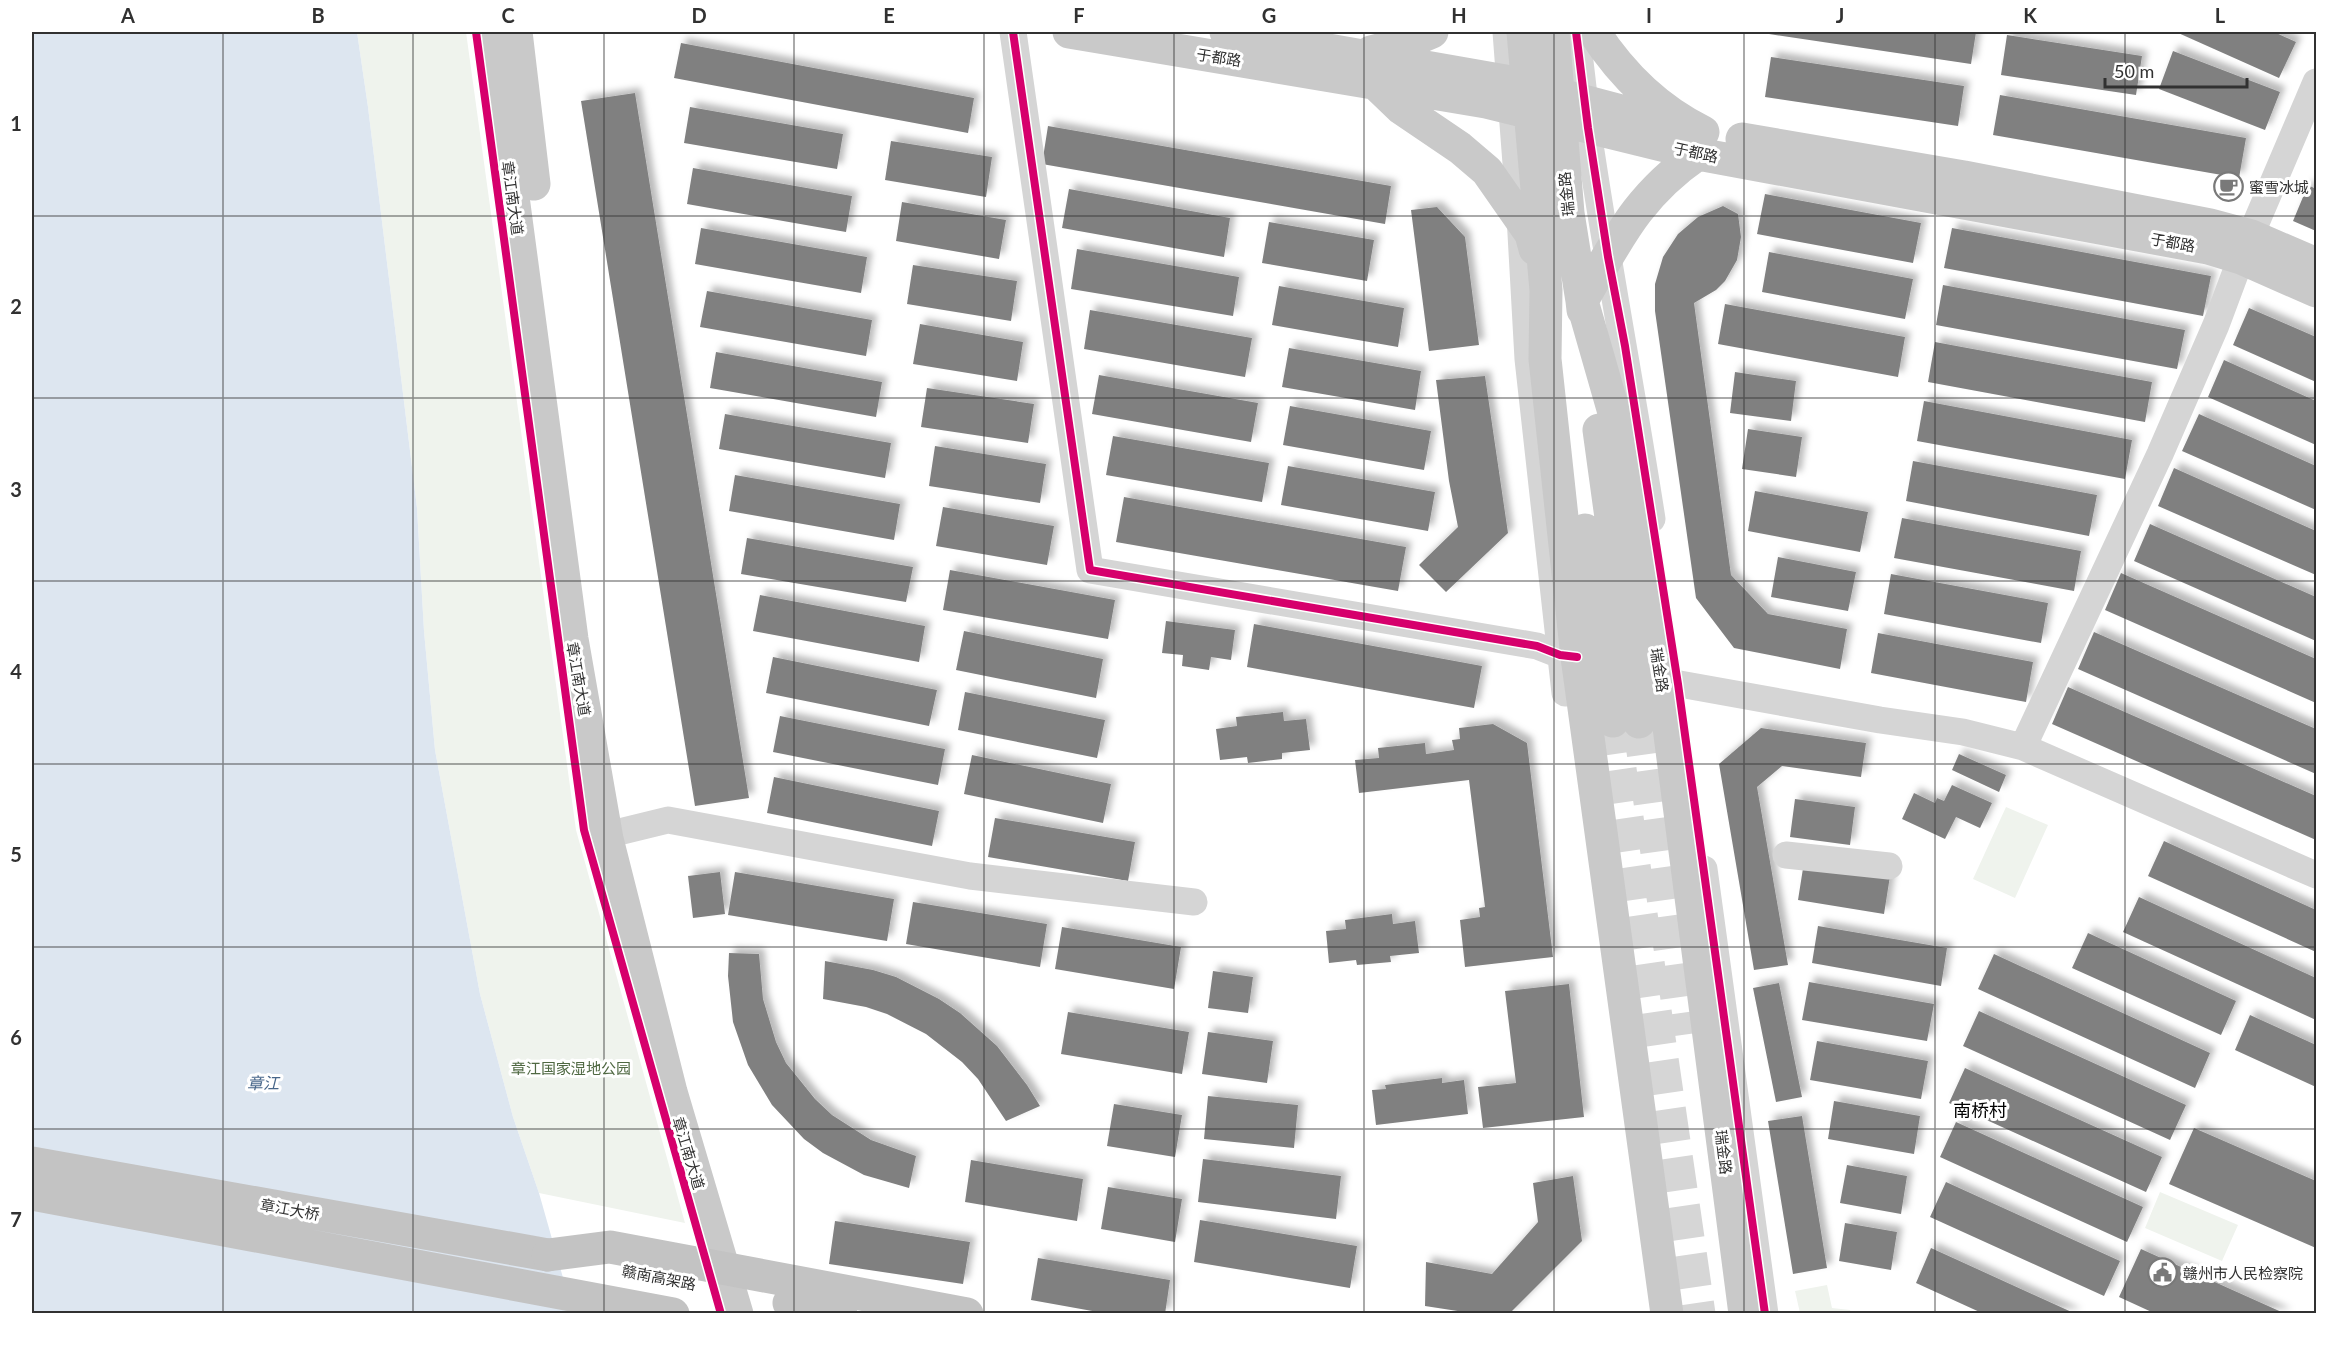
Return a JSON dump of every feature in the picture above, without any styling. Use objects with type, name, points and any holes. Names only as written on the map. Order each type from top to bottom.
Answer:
[{"type":"highway","name":"章江大桥","points":[[32,1163],[548,1255]]},
{"type":"highway","points":[[32,1194],[673,1314]]},
{"type":"highway","points":[[548,1255],[610,1247],[967,1314]]},
{"type":"highway","name":"赣南高架路","points":[[548,1255],[841,1314]]},
{"type":"highway","points":[[546,1290],[626,1314]]},
{"type":"main road","name":"章江南大道","points":[[491,32],[572,639],[607,839],[671,1092],[741,1298]]},
{"type":"main road","name":"章江南大道","points":[[516,32],[591,645],[623,831],[685,1087],[741,1298]]},
{"type":"main road","name":"于都路","points":[[1069,32],[1375,83],[1547,104]]},
{"type":"main road","name":"于都路","points":[[1226,32],[1359,54],[1700,143],[2208,248],[2246,247],[2316,264]]},
{"type":"main road","points":[[1359,54],[1406,43],[1432,32]]},
{"type":"main road","name":"瑞金路","points":[[1523,32],[1547,104],[1582,301],[1623,444],[1670,683],[1745,1314]]},
{"type":"main road","name":"瑞金路","points":[[1553,32],[1547,104],[1545,359],[1569,656],[1667,1314]]},
{"type":"main road","points":[[1375,83],[1401,108],[1431,127],[1487,171],[1531,234],[1546,290],[1626,721],[1582,301],[1628,222],[1652,192],[1700,143],[1680,121],[1640,89],[1622,70],[1594,32]]},
{"type":"main road","name":"于都路","points":[[2246,247],[2316,291]]},
{"type":"main road","points":[[741,1298],[908,1314]]},
{"type":"street","points":[[1013,32],[1090,570],[1537,646],[1569,656]]},
{"type":"street","points":[[1506,32],[1547,104],[1608,257],[1626,358],[1670,683],[1765,1314]]},
{"type":"street","points":[[1576,32],[1547,104],[1520,216],[1528,359],[1569,656],[1652,1314]]},
{"type":"street","points":[[2023,747],[2160,454],[2316,82]]},
{"type":"street","points":[[1670,683],[1880,720],[1963,732],[2023,747],[2316,875]]},
{"type":"street","points":[[623,831],[668,820],[970,876],[1194,902]]},
{"type":"street","points":[[1786,855],[1889,866]]},
{"type":"green space","name":"章江国家湿地公园","points":[[357,32],[466,32],[576,830],[685,1223],[539,1193],[513,1117],[480,994],[435,750],[424,631],[417,508]]},
{"type":"green space","points":[[2006,807],[2048,825],[2015,898],[1973,879]]},
{"type":"green space","points":[[2160,1192],[2238,1225],[2222,1261],[2145,1228]]},
{"type":"green space","points":[[1827,1285],[1832,1308],[1850,1310],[1851,1313],[1800,1313],[1795,1291]]},
{"type":"water","name":"章江","points":[[32,32],[357,32],[417,508],[424,631],[435,750],[480,994],[513,1117],[539,1193],[573,1313],[32,1313]]},
{"type":"building","points":[[1769,32],[1976,32],[1971,64],[1769,34]]},
{"type":"building","points":[[2176,32],[2274,32],[2296,42],[2279,78]]},
{"type":"building","points":[[2007,35],[2142,56],[2136,95],[2001,75]]},
{"type":"building","points":[[681,43],[974,98],[968,133],[674,78]]},
{"type":"building","points":[[2173,51],[2280,92],[2265,130],[2159,89]]},
{"type":"building","points":[[1771,57],[1964,86],[1958,126],[1765,97]]},
{"type":"building","points":[[635,93],[749,798],[695,806],[581,101]]},
{"type":"building","points":[[2000,95],[2246,138],[2239,178],[1993,135]]},
{"type":"building","points":[[690,107],[843,134],[837,169],[684,143]]},
{"type":"building","points":[[1048,126],[1391,186],[1385,224],[1042,164]]},
{"type":"building","points":[[891,141],[992,157],[986,197],[885,180]]},
{"type":"building","points":[[693,168],[852,196],[846,232],[687,204]]},
{"type":"building","points":[[2308,185],[2316,189],[2316,231],[2293,221]]},
{"type":"building","points":[[1069,189],[1230,218],[1224,257],[1062,228]]},
{"type":"building","points":[[1765,194],[1921,223],[1913,263],[1757,234]]},
{"type":"building","points":[[902,202],[1006,220],[999,259],[896,241]]},
{"type":"building","points":[[1723,206],[1738,214],[1741,237],[1737,260],[1725,281],[1716,290],[1694,303],[1731,575],[1768,614],[1847,629],[1840,669],[1734,648],[1696,598],[1655,311],[1655,284],[1663,257],[1678,234],[1698,217]]},
{"type":"building","points":[[1437,207],[1465,237],[1479,345],[1429,351],[1411,210]]},
{"type":"building","points":[[1269,222],[1374,240],[1367,281],[1262,263]]},
{"type":"building","points":[[701,228],[867,257],[861,293],[695,264]]},
{"type":"building","points":[[1952,228],[2211,276],[2203,316],[1944,268]]},
{"type":"building","points":[[1077,249],[1239,277],[1233,316],[1071,289]]},
{"type":"building","points":[[1769,252],[1913,279],[1905,319],[1762,292]]},
{"type":"building","points":[[913,265],[1017,281],[1011,321],[907,304]]},
{"type":"building","points":[[1943,285],[2185,330],[2177,369],[1936,325]]},
{"type":"building","points":[[1279,286],[1404,308],[1398,347],[1272,325]]},
{"type":"building","points":[[707,291],[872,320],[866,356],[700,327]]},
{"type":"building","points":[[1725,304],[1905,337],[1898,377],[1718,344]]},
{"type":"building","points":[[2249,308],[2316,337],[2316,382],[2233,345]]},
{"type":"building","points":[[1090,310],[1252,338],[1245,377],[1084,349]]},
{"type":"building","points":[[920,324],[1023,342],[1017,381],[913,364]]},
{"type":"building","points":[[1935,342],[2152,382],[2145,422],[1928,382]]},
{"type":"building","points":[[1289,348],[1421,371],[1415,410],[1282,387]]},
{"type":"building","points":[[716,352],[882,382],[876,417],[710,388]]},
{"type":"building","points":[[2224,360],[2316,401],[2316,445],[2208,397]]},
{"type":"building","points":[[1735,372],[1796,381],[1791,421],[1730,413]]},
{"type":"building","points":[[1099,375],[1258,403],[1251,442],[1092,414]]},
{"type":"building","points":[[1485,376],[1508,533],[1446,592],[1419,565],[1458,527],[1449,481],[1436,380]]},
{"type":"building","points":[[927,388],[1034,404],[1028,443],[921,427]]},
{"type":"building","points":[[1924,401],[2132,440],[2125,479],[1917,441]]},
{"type":"building","points":[[1290,406],[1431,431],[1424,470],[1283,445]]},
{"type":"building","points":[[725,414],[891,443],[885,478],[719,449]]},
{"type":"building","points":[[2199,414],[2316,466],[2316,510],[2182,451]]},
{"type":"building","points":[[1748,429],[1802,437],[1796,477],[1742,469]]},
{"type":"building","points":[[1113,436],[1269,463],[1262,502],[1106,475]]},
{"type":"building","points":[[935,446],[1046,464],[1040,503],[929,486]]},
{"type":"building","points":[[1913,461],[2097,495],[2089,536],[1906,501]]},
{"type":"building","points":[[1288,466],[1435,492],[1428,531],[1281,505]]},
{"type":"building","points":[[2174,468],[2316,531],[2316,575],[2158,506]]},
{"type":"building","points":[[735,475],[900,504],[894,540],[729,511]]},
{"type":"building","points":[[1755,491],[1868,512],[1860,552],[1748,531]]},
{"type":"building","points":[[1124,497],[1406,547],[1398,591],[1116,542]]},
{"type":"building","points":[[943,507],[1054,526],[1047,565],[936,546]]},
{"type":"building","points":[[1902,518],[2081,551],[2074,591],[1894,558]]},
{"type":"building","points":[[2150,524],[2316,597],[2316,641],[2134,561]]},
{"type":"building","points":[[747,538],[913,567],[906,602],[741,574]]},
{"type":"building","points":[[1778,557],[1856,572],[1848,611],[1771,597]]},
{"type":"building","points":[[950,570],[1115,600],[1108,639],[943,610]]},
{"type":"building","points":[[2121,573],[2316,659],[2316,703],[2105,610]]},
{"type":"building","points":[[1891,574],[2048,603],[2041,643],[1884,614]]},
{"type":"building","points":[[760,595],[925,626],[919,662],[753,631]]},
{"type":"building","points":[[1166,621],[1235,630],[1231,660],[1211,657],[1209,670],[1182,666],[1183,655],[1162,653]]},
{"type":"building","points":[[1254,624],[1482,666],[1474,708],[1247,667]]},
{"type":"building","points":[[964,631],[1103,659],[1096,698],[956,670]]},
{"type":"building","points":[[2094,632],[2316,729],[2316,774],[2078,669]]},
{"type":"building","points":[[1878,633],[2033,662],[2026,702],[1871,673]]},
{"type":"building","points":[[773,657],[937,690],[929,726],[766,693]]},
{"type":"building","points":[[2068,687],[2316,796],[2316,840],[2052,724]]},
{"type":"building","points":[[965,692],[1105,720],[1097,758],[958,730]]},
{"type":"building","points":[[1283,712],[1284,721],[1306,719],[1310,750],[1282,753],[1282,759],[1248,763],[1247,757],[1220,760],[1216,729],[1237,726],[1236,717]]},
{"type":"building","points":[[780,716],[945,749],[938,785],[773,752]]},
{"type":"building","points":[[1493,724],[1527,743],[1553,957],[1465,967],[1460,920],[1480,917],[1479,908],[1485,907],[1469,780],[1359,793],[1355,760],[1379,758],[1378,748],[1425,743],[1426,754],[1454,750],[1452,740],[1460,739],[1459,728]]},
{"type":"building","points":[[1761,728],[1866,743],[1861,777],[1782,766],[1757,787],[1788,965],[1754,970],[1719,764]]},
{"type":"building","points":[[1959,754],[2006,775],[1999,792],[1952,770]]},
{"type":"building","points":[[972,755],[1111,784],[1103,823],[964,794]]},
{"type":"building","points":[[774,777],[939,811],[932,846],[767,813]]},
{"type":"building","points":[[1952,785],[1992,803],[1980,828],[1956,817],[1945,839],[1902,819],[1914,793],[1935,803],[1937,798],[1944,801]]},
{"type":"building","points":[[1795,799],[1855,807],[1850,845],[1790,837]]},
{"type":"building","points":[[995,818],[1135,842],[1128,881],[988,857]]},
{"type":"building","points":[[2164,841],[2316,910],[2316,952],[2148,876]]},
{"type":"building","points":[[1804,862],[1890,876],[1884,914],[1798,900]]},
{"type":"building","points":[[720,872],[725,914],[693,918],[688,876]]},
{"type":"building","points":[[735,872],[894,899],[887,941],[728,915]]},
{"type":"building","points":[[2139,897],[2316,978],[2316,1020],[2123,932]]},
{"type":"building","points":[[913,902],[1047,924],[1040,967],[906,944]]},
{"type":"building","points":[[1392,914],[1393,924],[1415,921],[1419,953],[1390,956],[1391,962],[1357,965],[1356,960],[1329,963],[1326,931],[1346,929],[1345,920]]},
{"type":"building","points":[[1818,926],[1947,948],[1941,986],[1812,963]]},
{"type":"building","points":[[1062,927],[1181,947],[1174,989],[1055,969]]},
{"type":"building","points":[[2088,933],[2236,1001],[2221,1035],[2072,968]]},
{"type":"building","points":[[729,953],[759,954],[763,999],[776,1042],[786,1063],[815,1099],[832,1115],[871,1140],[916,1156],[909,1188],[864,1175],[823,1153],[804,1139],[772,1105],[748,1065],[733,1022],[728,976]]},
{"type":"building","points":[[1994,954],[2210,1053],[2195,1088],[1978,989]]},
{"type":"building","points":[[825,961],[896,977],[939,999],[960,1013],[997,1046],[1040,1106],[1006,1121],[978,1079],[962,1062],[926,1034],[887,1014],[866,1007],[823,999]]},
{"type":"building","points":[[1213,971],[1253,977],[1248,1013],[1208,1008]]},
{"type":"building","points":[[1809,982],[1934,1004],[1927,1041],[1802,1020]]},
{"type":"building","points":[[1779,983],[1802,1097],[1776,1102],[1753,988]]},
{"type":"building","points":[[1569,984],[1584,1117],[1483,1128],[1478,1087],[1516,1083],[1505,991]]},
{"type":"building","points":[[1979,1011],[2186,1105],[2170,1140],[1963,1046]]},
{"type":"building","points":[[1068,1012],[1189,1032],[1182,1074],[1061,1054]]},
{"type":"building","points":[[2250,1015],[2316,1045],[2316,1087],[2235,1050]]},
{"type":"building","points":[[1208,1032],[1273,1041],[1267,1083],[1202,1074]]},
{"type":"building","points":[[1817,1041],[1928,1061],[1921,1099],[1810,1080]]},
{"type":"building","points":[[1965,1068],[2162,1157],[2146,1192],[1949,1103]]},
{"type":"building","points":[[1442,1078],[1442,1083],[1464,1080],[1468,1114],[1376,1125],[1372,1090],[1386,1089],[1385,1085]]},
{"type":"building","points":[[1208,1096],[1298,1105],[1294,1148],[1204,1139]]},
{"type":"building","points":[[1834,1101],[1920,1116],[1914,1154],[1828,1139]]},
{"type":"building","points":[[1114,1104],[1182,1115],[1175,1157],[1107,1146]]},
{"type":"building","points":[[1802,1116],[1827,1268],[1793,1274],[1768,1121]]},
{"type":"building","points":[[1956,1122],[2143,1207],[2127,1242],[1940,1157]]},
{"type":"building","points":[[2194,1128],[2316,1181],[2316,1248],[2169,1184]]},
{"type":"building","points":[[1203,1159],[1341,1176],[1336,1219],[1198,1202]]},
{"type":"building","points":[[971,1160],[1083,1179],[1077,1221],[965,1202]]},
{"type":"building","points":[[1847,1165],[1907,1176],[1901,1214],[1840,1203]]},
{"type":"building","points":[[1573,1176],[1582,1241],[1509,1314],[1477,1314],[1425,1306],[1426,1262],[1492,1274],[1538,1222],[1533,1183]]},
{"type":"building","points":[[1946,1182],[2120,1261],[2104,1296],[1930,1217]]},
{"type":"building","points":[[1108,1187],[1182,1199],[1175,1242],[1101,1229]]},
{"type":"building","points":[[1200,1220],[1357,1246],[1350,1288],[1194,1262]]},
{"type":"building","points":[[835,1221],[970,1242],[963,1284],[829,1264]]},
{"type":"building","points":[[1845,1223],[1897,1232],[1891,1270],[1839,1261]]},
{"type":"building","points":[[1931,1248],[2076,1314],[1984,1314],[1916,1283]]},
{"type":"building","name":"赣州市人民检察院","points":[[2141,1249],[2286,1314],[2156,1314],[2119,1297]]},
{"type":"building","points":[[1038,1258],[1170,1280],[1165,1314],[1109,1314],[1031,1300]]},
{"type":"tunnel","points":[[1613,721],[1699,1314]]},
{"type":"tunnel","points":[[1639,722],[1682,1035]]},
{"type":"cycle path","points":[[476,32],[584,830],[721,1314]]},
{"type":"cycle path","points":[[1013,32],[1090,570],[1537,646],[1560,655],[1577,657]]},
{"type":"cycle path","points":[[1576,32],[1608,257],[1625,346],[1678,684],[1765,1314]]},
{"type":"place","name":"蜜雪冰城","points":[[2228,187]]},
{"type":"place","name":"赣州市人民检察院","points":[[2162,1273]]},
{"type":"district","name":"南桥村","points":[[1980,1110]]}]
